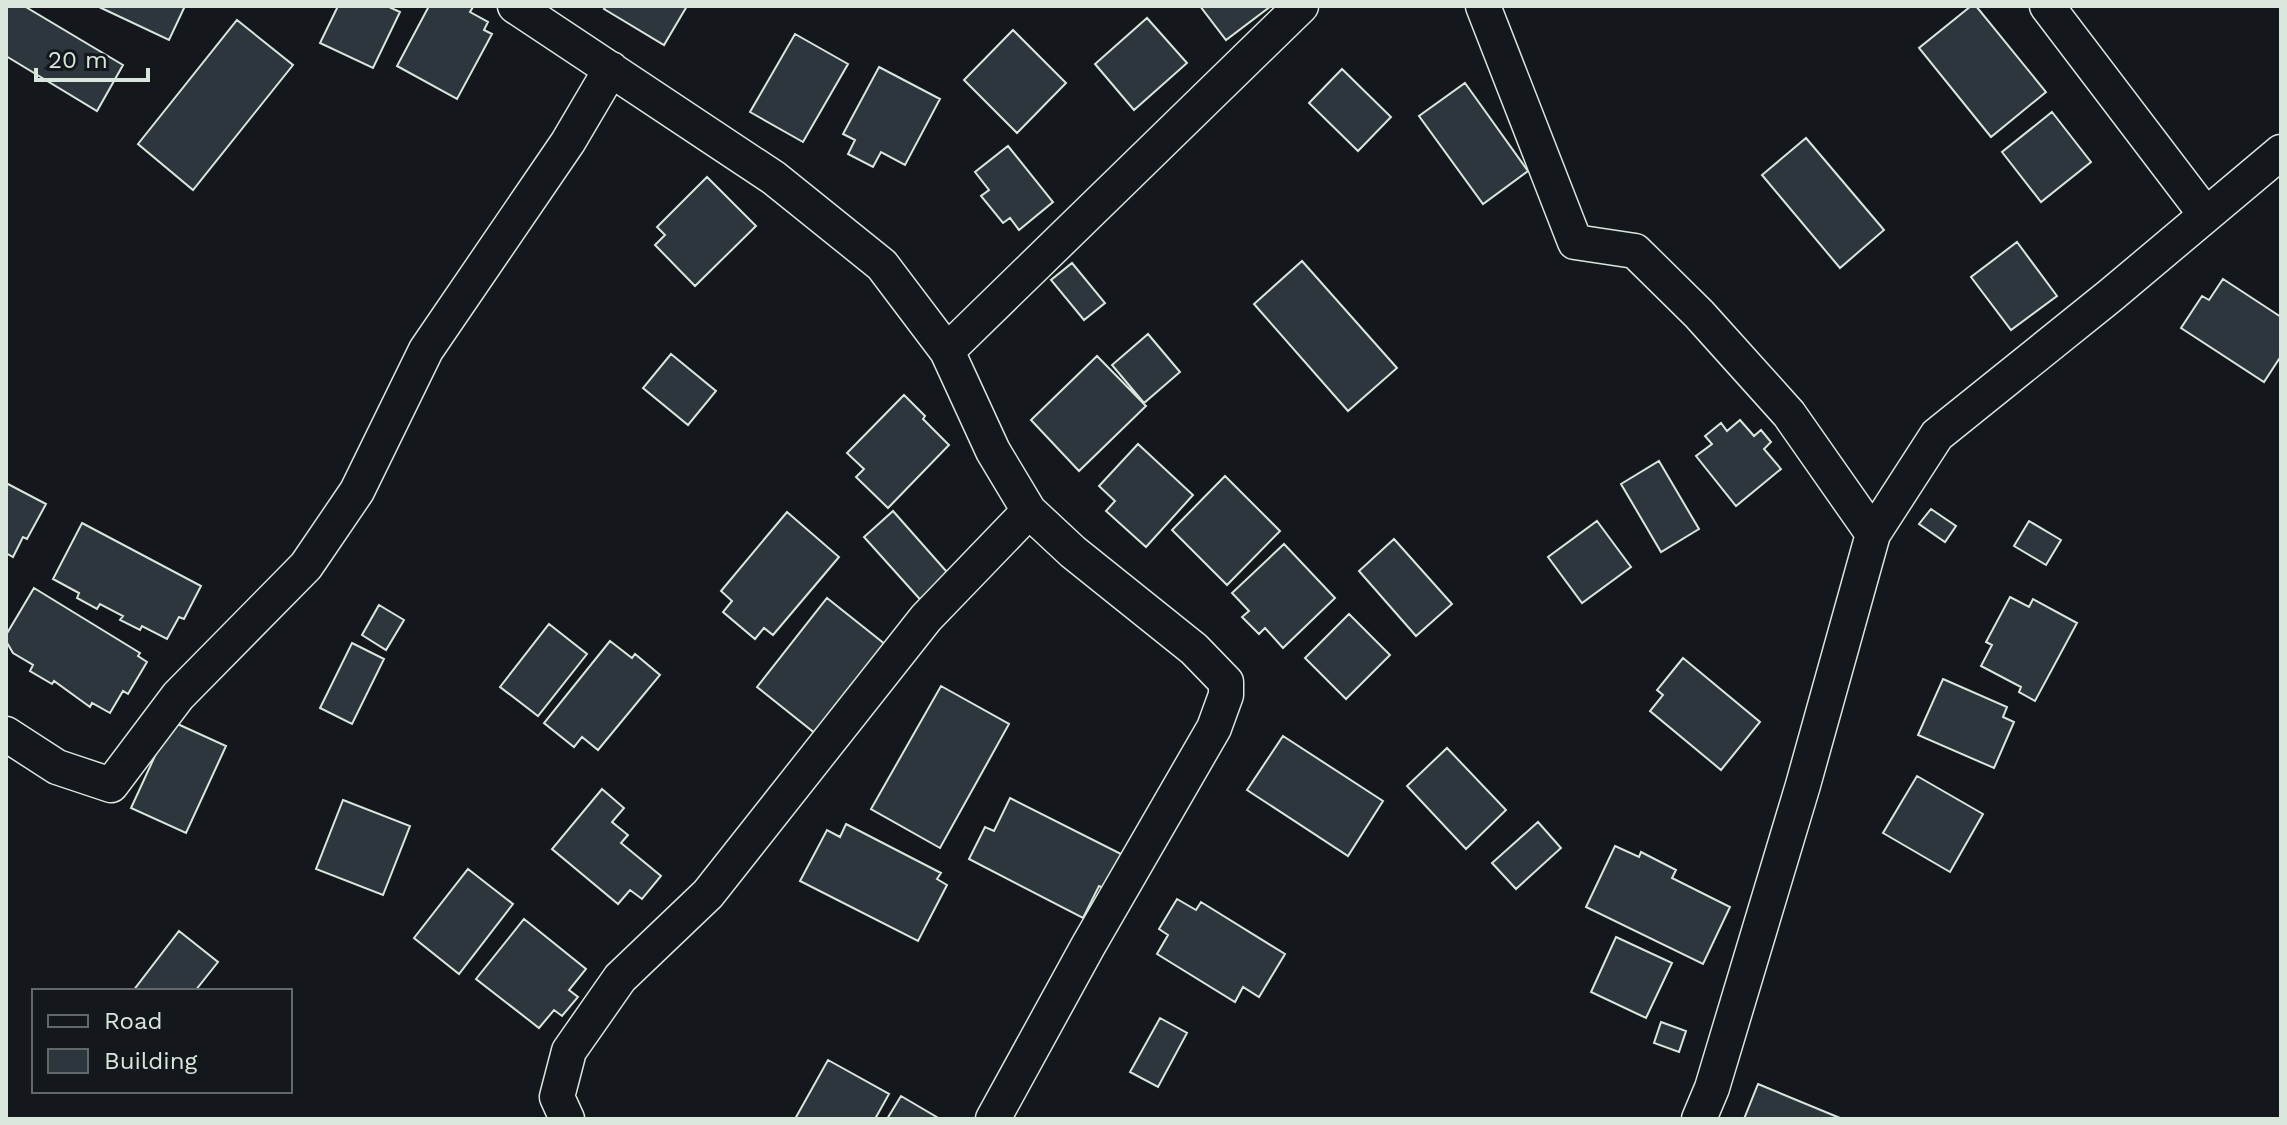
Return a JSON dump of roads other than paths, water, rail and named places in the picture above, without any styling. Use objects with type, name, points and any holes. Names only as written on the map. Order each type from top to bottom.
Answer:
[{"type":"street","points":[[947,351],[1301,6]]},
{"type":"street","points":[[1483,6],[1575,242],[1635,251],[1699,314],[1789,414],[1873,534]]},
{"type":"street","points":[[2047,6],[2206,215]]},
{"type":"street","points":[[538,12],[611,69],[774,178],[882,265],[947,351],[993,451],[1029,511],[1073,552],[1194,649],[1226,682],[1226,695],[1214,728],[1088,946],[993,1119]]},
{"type":"street","points":[[6,734],[57,767],[111,785],[178,696],[306,566],[357,491],[426,350],[568,142],[611,69]]},
{"type":"street","points":[[1699,1119],[1712,1088],[1798,800],[1873,534],[1937,435],[2281,152]]},
{"type":"street","points":[[567,1119],[557,1097],[569,1051],[620,978],[708,894],[926,618],[1029,511]]}]
